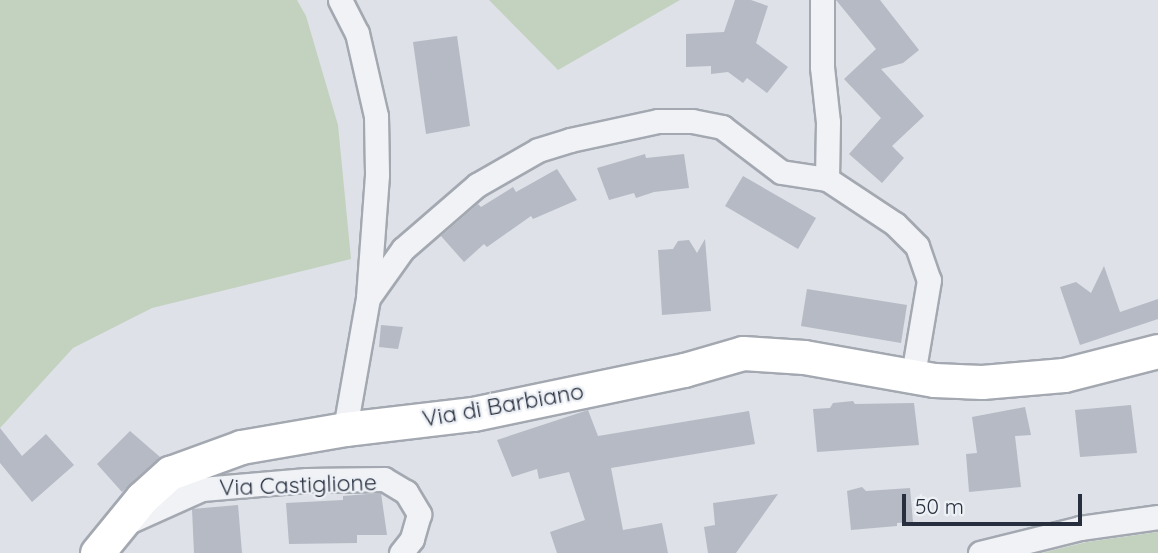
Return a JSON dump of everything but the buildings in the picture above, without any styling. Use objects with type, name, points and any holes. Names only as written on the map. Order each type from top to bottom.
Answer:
[{"type":"street","points":[[340,0],[357,33],[376,116],[377,175],[368,298],[345,429]]},
{"type":"street","points":[[822,0],[822,67],[828,122],[827,179]]},
{"type":"street","points":[[368,298],[403,249],[477,186],[538,150],[570,140],[658,121],[692,121],[722,127],[782,172],[827,179],[895,224],[917,246],[929,279],[913,375]]},
{"type":"street","name":"Via di Barbiano","points":[[107,540],[142,498],[170,473],[202,459],[241,447],[345,429],[473,414],[684,370],[743,353],[767,352],[955,382],[1064,375],[1158,351]]},
{"type":"street","name":"Via Castiglione","points":[[107,540],[202,489],[307,480],[384,479],[406,492],[419,514],[412,539],[401,553]]},
{"type":"street","points":[[981,553],[1080,528],[1158,517]]},
{"type":"green space","points":[[0,0],[297,0],[306,16],[338,125],[351,259],[152,308],[73,348],[0,428]]},
{"type":"green space","points":[[489,0],[680,0],[558,70]]},
{"type":"green space","points":[[1158,532],[1158,553],[1042,553],[1087,542]]}]
